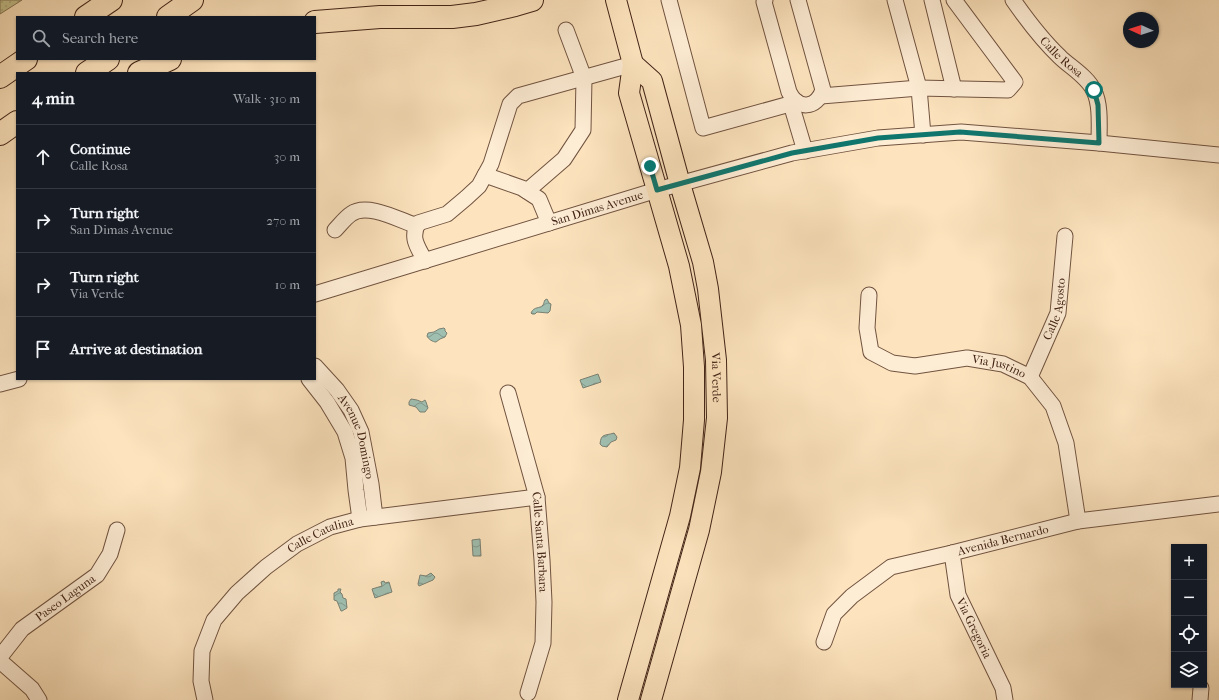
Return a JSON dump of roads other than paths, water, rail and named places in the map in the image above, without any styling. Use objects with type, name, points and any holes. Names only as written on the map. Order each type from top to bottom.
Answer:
[{"type":"highway","points":[[87,16],[111,0]]},
{"type":"highway","points":[[169,16],[192,0]]},
{"type":"highway","points":[[316,22],[380,17],[452,17],[476,14],[532,0]]},
{"type":"highway","points":[[0,77],[25,60]]},
{"type":"highway","points":[[88,72],[106,60]]},
{"type":"highway","points":[[141,72],[168,60]]},
{"type":"highway","points":[[0,134],[16,123]]},
{"type":"highway","points":[[0,143],[16,135]]},
{"type":"main road","name":"Via Verde","points":[[616,0],[633,64],[629,93],[679,266],[691,325],[694,367],[694,420],[690,468],[680,516],[628,700]]},
{"type":"main road","name":"Via Verde","points":[[633,64],[652,81],[703,262],[708,289],[716,360],[716,418],[711,472],[699,530],[651,700]]},
{"type":"street","points":[[669,0],[703,128],[794,103],[804,105],[810,104],[821,96],[823,90],[798,0]]},
{"type":"street","points":[[765,0],[764,2],[789,92],[794,103],[804,151]]},
{"type":"street","points":[[895,0],[919,88],[923,135]]},
{"type":"street","points":[[932,0],[954,89]]},
{"type":"street","points":[[821,96],[919,88],[1008,90],[1015,82],[954,0]]},
{"type":"street","name":"Calle Rosa","points":[[1013,0],[1037,33],[1084,78],[1094,90],[1098,105],[1099,143]]},
{"type":"street","points":[[528,191],[564,159],[583,130],[584,78],[566,30]]},
{"type":"street","points":[[425,261],[414,239],[414,230],[418,223],[447,214],[479,186],[491,164],[510,104],[518,96],[633,64]]},
{"type":"street","name":"San Dimas Avenue","points":[[316,294],[657,190],[786,154],[878,138],[960,132],[1099,143],[1219,155]]},
{"type":"street","points":[[485,175],[522,188],[539,199],[549,223]]},
{"type":"street","points":[[335,230],[351,214],[363,210],[376,211],[417,226]]},
{"type":"street","name":"Calle Agosto","points":[[1030,377],[1058,313],[1065,236]]},
{"type":"street","name":"Via Justino","points":[[869,295],[867,328],[871,352],[892,363],[915,366],[967,358],[1004,364],[1030,377],[1053,406],[1066,443],[1078,521]]},
{"type":"street","name":"Avenue Domingo","points":[[316,367],[337,390],[351,410],[361,432],[371,484],[368,518]]},
{"type":"street","points":[[0,384],[16,380]]},
{"type":"street","name":"Avenue Domingo","points":[[310,380],[327,402],[345,432],[353,458],[356,490],[368,518]]},
{"type":"street","name":"Calle Santa Barbara","points":[[508,393],[537,497],[544,602],[543,643],[528,694]]},
{"type":"street","name":"Calle Catalina","points":[[205,700],[201,681],[202,651],[214,620],[237,593],[266,567],[297,544],[330,527],[368,518],[537,497]]},
{"type":"street","name":"Avenida Bernardo","points":[[824,642],[834,614],[852,596],[891,567],[1078,521],[1219,504]]},
{"type":"street","name":"Paseo Laguna","points":[[0,657],[22,629],[97,575],[110,554],[117,530]]},
{"type":"street","name":"Via Gregoria","points":[[952,553],[958,595],[1003,688],[1005,700]]},
{"type":"street","points":[[0,661],[32,689],[39,700]]},
{"type":"water","points":[[547,299],[551,304],[550,311],[548,313],[531,313],[534,309],[542,306]]},
{"type":"water","points":[[444,328],[447,333],[445,337],[436,342],[427,336],[428,333]]},
{"type":"water","points":[[598,374],[601,382],[583,388],[580,380]]},
{"type":"water","points":[[411,399],[422,402],[425,400],[428,408],[425,412],[420,412],[416,407],[409,405]]},
{"type":"water","points":[[614,433],[617,437],[616,440],[611,442],[607,447],[600,444],[602,436]]},
{"type":"water","points":[[480,539],[481,556],[473,556],[472,540]]},
{"type":"water","points":[[431,573],[435,577],[433,580],[419,586],[420,575],[426,576]]},
{"type":"water","points":[[384,581],[385,583],[389,582],[392,592],[375,598],[372,589],[382,586],[381,582]]},
{"type":"water","points":[[338,589],[341,589],[340,592],[343,598],[346,599],[347,608],[342,611],[337,601],[334,600],[334,593],[338,591]]}]
